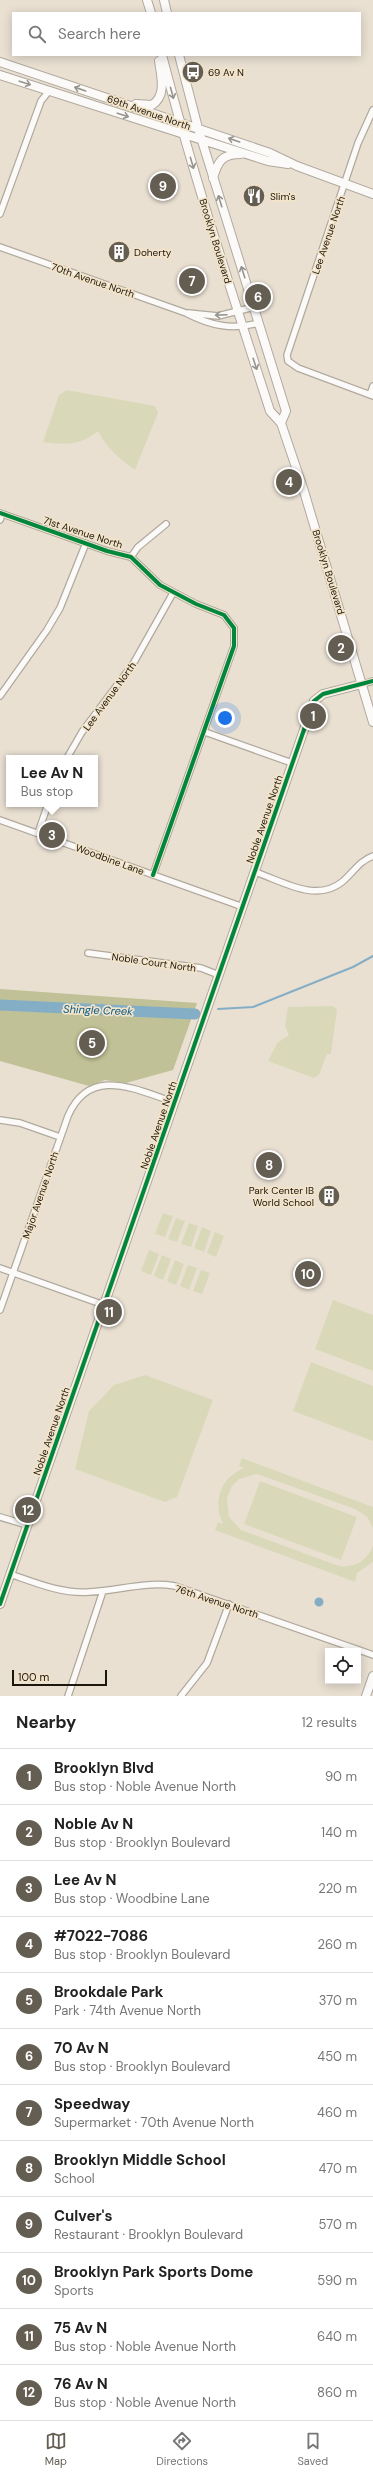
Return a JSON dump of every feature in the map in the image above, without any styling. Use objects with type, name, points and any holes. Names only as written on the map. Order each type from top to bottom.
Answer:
[{"type":"street","points":[[148,0],[151,12]]},
{"type":"street","points":[[164,0],[167,12]]},
{"type":"street","points":[[117,100],[147,106],[157,102],[162,90],[160,56]]},
{"type":"street","name":"Brooklyn Boulevard","points":[[160,56],[238,312],[270,411],[281,423],[324,555],[373,722]]},
{"type":"street","name":"Brooklyn Boulevard","points":[[179,56],[213,179],[286,411],[281,423]]},
{"type":"street","name":"69th Avenue North","points":[[0,62],[117,100],[270,153],[297,166],[373,194]]},
{"type":"street","name":"69th Avenue North","points":[[0,75],[268,161],[297,166]]},
{"type":"street","points":[[0,214],[40,101],[49,91]]},
{"type":"street","name":"Lee Avenue North","points":[[371,395],[298,368],[288,361],[288,355],[346,184],[361,134],[373,110]]},
{"type":"street","points":[[213,179],[217,165],[225,155],[246,154]]},
{"type":"street","name":"70th Avenue North","points":[[0,247],[186,313],[206,324],[243,327],[259,323]]},
{"type":"street","name":"70th Avenue North","points":[[186,313],[218,316],[254,307]]},
{"type":"street","points":[[371,395],[373,386]]},
{"type":"street","points":[[0,520],[1,513]]},
{"type":"street","name":"71st Avenue North","points":[[1,513],[131,557],[160,585],[173,593],[224,615],[234,628],[234,646],[205,732]]},
{"type":"street","points":[[131,557],[138,547],[166,524]]},
{"type":"street","points":[[0,696],[47,630],[60,608],[86,543]]},
{"type":"street","name":"Lee Avenue North","points":[[69,755],[82,732],[133,664],[173,593]]},
{"type":"street","points":[[362,684],[373,681]]},
{"type":"street","name":"Noble Avenue North","points":[[0,1604],[292,763],[317,698],[362,684]]},
{"type":"street","points":[[153,875],[205,732],[292,763]]},
{"type":"street","points":[[38,833],[47,807]]},
{"type":"street","name":"Woodbine Lane","points":[[0,820],[243,907]]},
{"type":"street","points":[[255,872],[300,888],[318,892],[337,886],[358,865],[373,856]]},
{"type":"street","name":"Noble Court North","points":[[88,953],[194,967],[219,975]]},
{"type":"street","name":"Major Avenue North","points":[[0,1310],[71,1107],[91,1089],[100,1085],[118,1084],[174,1102]]},
{"type":"street","points":[[0,1120],[20,1123],[60,1137]]},
{"type":"street","points":[[0,1268],[104,1305]]},
{"type":"street","points":[[0,1517],[27,1525]]},
{"type":"street","name":"76th Avenue North","points":[[10,1574],[57,1589],[80,1592],[103,1591],[137,1584],[161,1584],[193,1591],[373,1655]]},
{"type":"street","points":[[68,1696],[103,1591]]},
{"type":"street","points":[[181,1696],[207,1663],[229,1604]]},
{"type":"street","points":[[366,1696],[373,1676]]},
{"type":"green space","points":[[67,390],[155,406],[158,413],[135,470],[109,448],[98,431],[79,442],[59,444],[43,442],[59,395]]},
{"type":"green space","points":[[0,989],[197,1003],[173,1070],[126,1083],[105,1080],[89,1086],[0,1061]]},
{"type":"green space","points":[[333,1006],[337,1010],[331,1054],[327,1054],[319,1075],[314,1078],[268,1061],[277,1043],[289,1035],[285,1026],[288,1007]]},
{"type":"green space","points":[[163,1213],[173,1216],[165,1237],[155,1234]]},
{"type":"green space","points":[[176,1218],[185,1221],[177,1242],[168,1239]]},
{"type":"green space","points":[[189,1223],[198,1226],[191,1247],[181,1244]]},
{"type":"green space","points":[[202,1227],[211,1231],[204,1252],[194,1248]]},
{"type":"green space","points":[[215,1232],[224,1236],[216,1257],[207,1253]]},
{"type":"green space","points":[[149,1250],[159,1254],[151,1275],[141,1271]]},
{"type":"green space","points":[[162,1255],[171,1259],[163,1280],[154,1276]]},
{"type":"green space","points":[[175,1260],[184,1264],[176,1285],[167,1281]]},
{"type":"green space","points":[[188,1265],[197,1268],[189,1290],[180,1286]]},
{"type":"green space","points":[[201,1270],[210,1273],[202,1294],[193,1291]]},
{"type":"green space","points":[[333,1300],[373,1315],[373,1371],[315,1349]]},
{"type":"green space","points":[[311,1362],[373,1386],[373,1441],[293,1411]]},
{"type":"green space","points":[[145,1375],[213,1400],[177,1497],[165,1502],[75,1469],[89,1411],[114,1385]]},
{"type":"green space","points":[[242,1458],[373,1507],[373,1528],[367,1517],[355,1509],[257,1474],[239,1479],[232,1486],[227,1498],[229,1517],[241,1530],[339,1566],[355,1565],[367,1556],[373,1546],[373,1562],[357,1573],[355,1582],[215,1530],[218,1522],[223,1524],[218,1507],[221,1491],[229,1477],[244,1468],[239,1466]]},
{"type":"green space","points":[[260,1481],[357,1517],[341,1560],[244,1524]]},
{"type":"water","points":[[319,1597],[324,1602],[319,1607],[314,1602]]},
{"type":"waterway","name":"Shingle Creek","points":[[218,1009],[253,1007],[353,967],[373,956]]},
{"type":"waterway","name":"Shingle Creek","points":[[0,1005],[195,1014]]},
{"type":"cycle path","points":[[0,513],[107,551],[131,557],[160,585],[196,604],[224,615],[234,628],[234,646],[153,875]]},
{"type":"cycle path","points":[[0,1604],[314,701],[323,694],[373,681]]},
{"type":"place","name":"69 Av N","points":[[193,72]]},
{"type":"place","name":"Culver's","points":[[163,186]]},
{"type":"place","name":"Slim's","points":[[254,196]]},
{"type":"place","name":"Doherty","points":[[119,252]]},
{"type":"place","name":"Speedway","points":[[192,281]]},
{"type":"place","name":"70 Av N","points":[[258,297]]},
{"type":"place","name":"#7022-7086","points":[[289,482]]},
{"type":"place","name":"Noble Av N","points":[[341,648]]},
{"type":"place","name":"Brooklyn Blvd","points":[[313,716]]},
{"type":"place","name":"Lee Av N","points":[[52,835]]},
{"type":"place","name":"Brookdale Park","points":[[92,1043]]},
{"type":"place","name":"Brooklyn Middle School","points":[[269,1165]]},
{"type":"place","name":"Park Center IB World School","points":[[329,1196]]},
{"type":"place","name":"Brooklyn Park Sports Dome","points":[[308,1274]]},
{"type":"place","name":"75 Av N","points":[[109,1312]]},
{"type":"place","name":"76 Av N","points":[[28,1510]]}]
